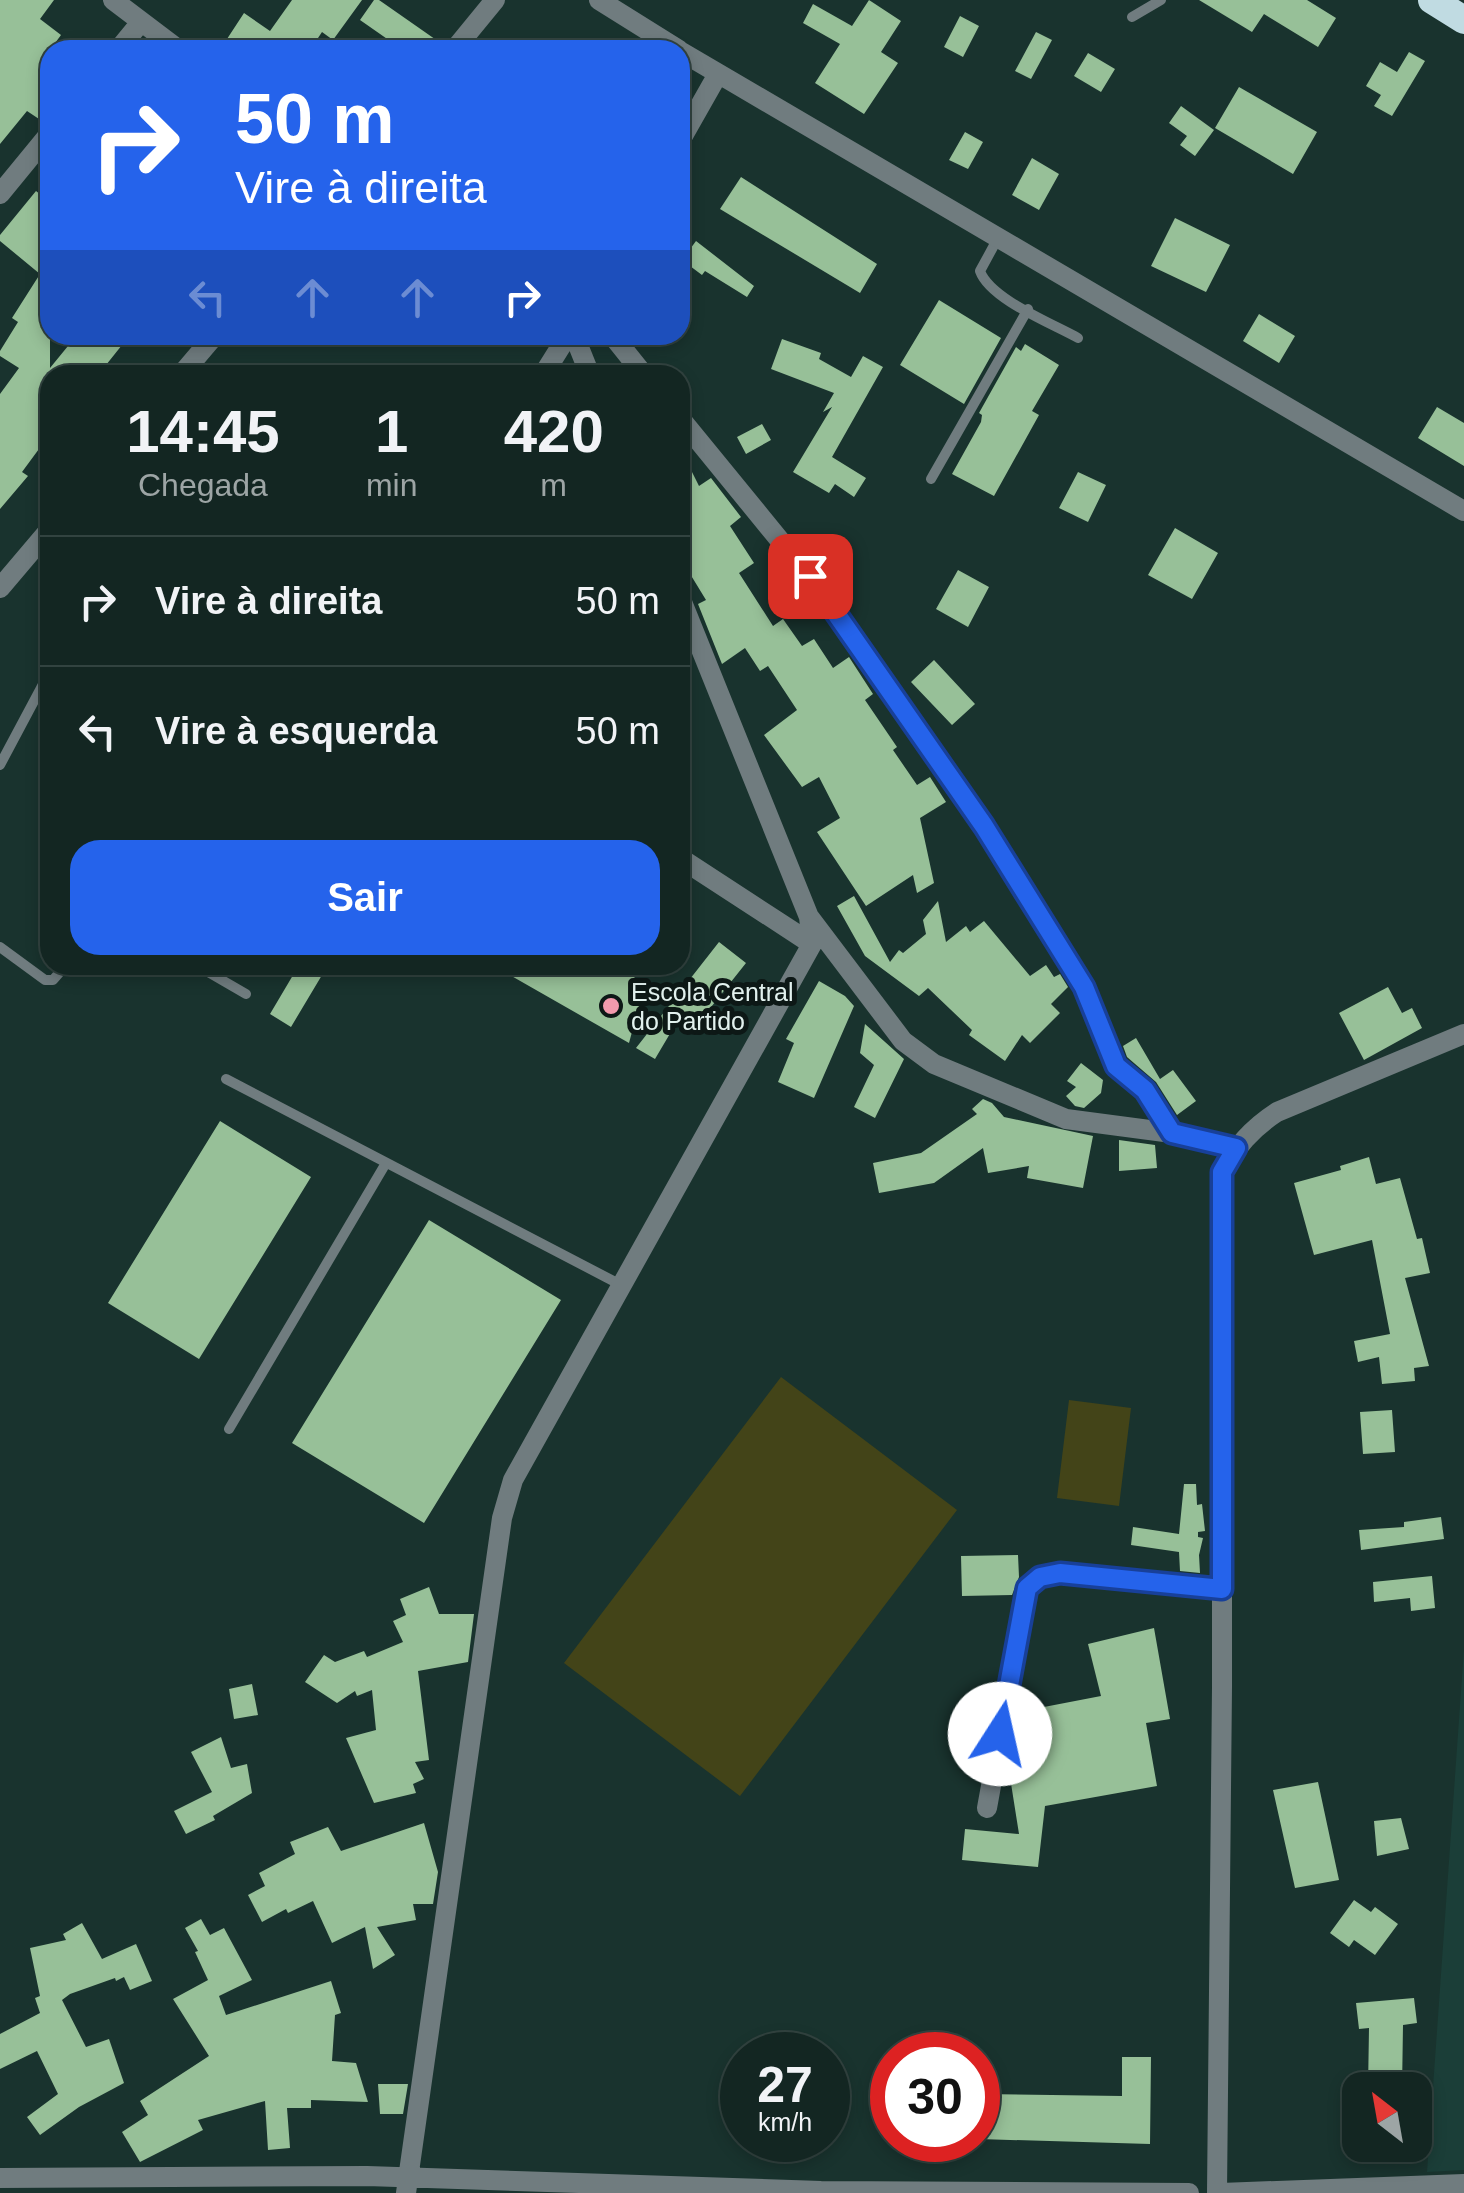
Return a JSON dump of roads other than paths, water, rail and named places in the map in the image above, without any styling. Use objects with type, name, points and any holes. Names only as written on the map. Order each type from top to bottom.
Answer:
[{"type":"highway","points":[[1432,0],[1464,20]]},
{"type":"street","points":[[113,0],[165,40]]},
{"type":"street","points":[[462,40],[494,0]]},
{"type":"street","points":[[599,0],[664,40]]},
{"type":"street","points":[[126,40],[141,22]]},
{"type":"street","points":[[690,56],[1464,511]]},
{"type":"street","points":[[690,123],[718,74]]},
{"type":"street","points":[[0,194],[40,145]]},
{"type":"street","points":[[190,365],[206,345]]},
{"type":"street","points":[[620,345],[636,365]]},
{"type":"street","points":[[690,430],[810,576],[984,826],[1084,987],[1116,1066],[1145,1090],[1172,1133]]},
{"type":"street","points":[[0,588],[40,541]]},
{"type":"street","points":[[690,622],[809,916],[903,1041],[934,1064],[984,1088],[1066,1119],[1172,1133],[1236,1148]]},
{"type":"street","points":[[690,865],[812,944]]},
{"type":"street","points":[[407,2185],[502,1518],[513,1480],[812,944],[809,916]]},
{"type":"street","points":[[1464,1034],[1277,1112],[1252,1128],[1222,1172],[1219,2193],[1464,2184]]},
{"type":"street","points":[[987,1808],[1027,1588],[1040,1577],[1060,1573],[1222,1589]]},
{"type":"street","points":[[0,2178],[821,2192],[1188,2193]]},
{"type":"lane","points":[[1132,17],[1160,0]]},
{"type":"lane","points":[[998,238],[980,271],[984,282],[1078,338]]},
{"type":"lane","points":[[930,479],[1028,309]]},
{"type":"lane","points":[[0,765],[40,690]]},
{"type":"lane","points":[[0,947],[46,980],[57,975]]},
{"type":"lane","points":[[213,975],[246,994]]},
{"type":"lane","points":[[226,1079],[621,1286]]},
{"type":"lane","points":[[229,1429],[386,1162]]},
{"type":"place","name":"Escola Central do Partido","points":[[611,1006]]}]
